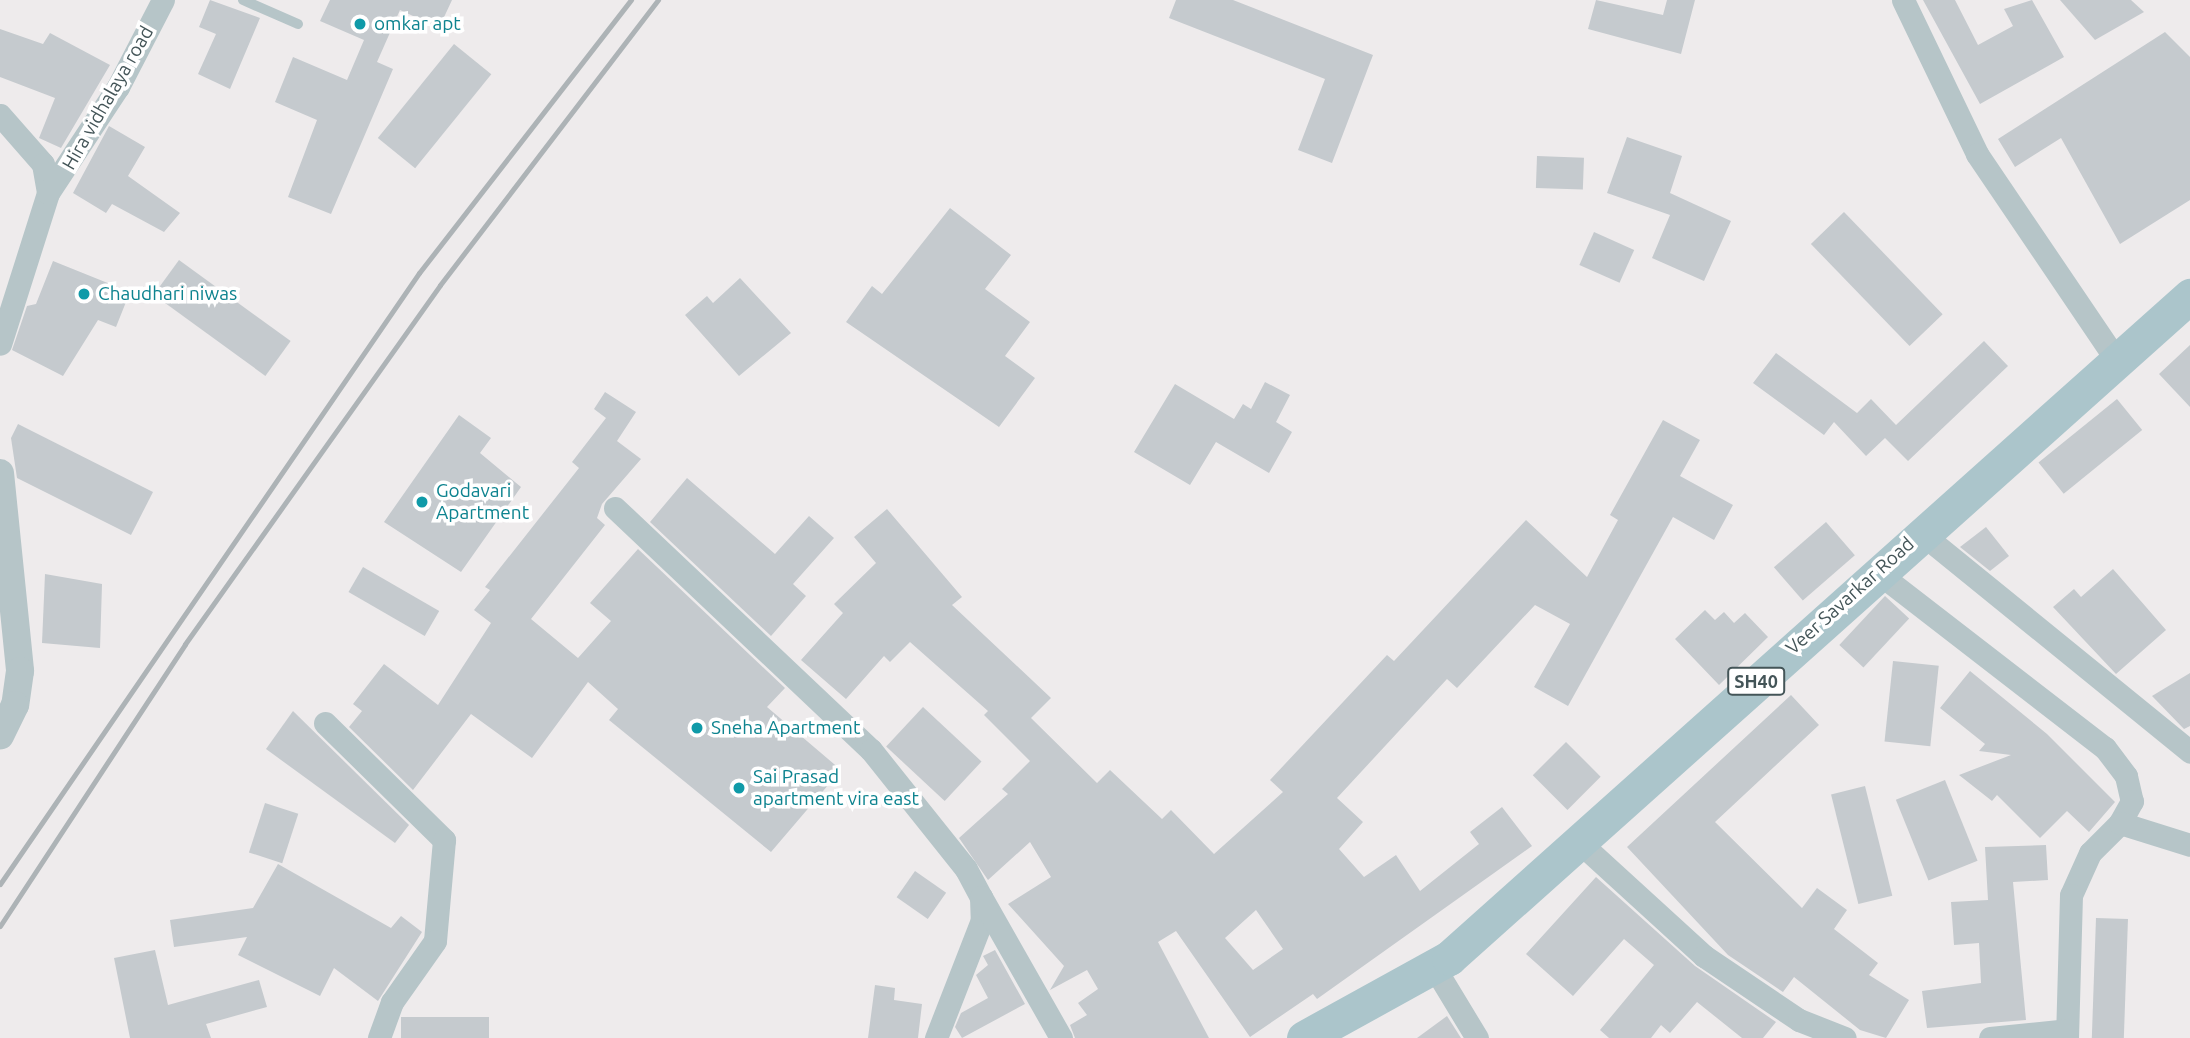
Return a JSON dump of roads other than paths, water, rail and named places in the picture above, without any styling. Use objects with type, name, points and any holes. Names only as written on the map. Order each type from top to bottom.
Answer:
[{"type":"main road","name":"Veer Savarkar Road","points":[[1304,1038],[1434,967],[2115,358],[2190,296]]},
{"type":"street","name":"Hira vidhalaya road","points":[[0,344],[48,193],[118,88],[163,0]]},
{"type":"street","points":[[1903,0],[1976,154],[2115,358]]},
{"type":"street","points":[[0,115],[43,164],[48,193]]},
{"type":"street","points":[[0,473],[20,671],[15,705],[0,736]]},
{"type":"street","points":[[615,508],[871,750],[966,869],[1061,1038]]},
{"type":"street","points":[[1921,533],[2190,752]]},
{"type":"street","points":[[1877,572],[2105,748],[2126,776],[2132,801],[2120,823],[2090,853],[2071,895],[2067,1034],[1990,1038]]},
{"type":"street","points":[[325,723],[444,840],[435,941],[392,1002],[379,1038]]},
{"type":"street","points":[[2120,823],[2190,845]]},
{"type":"street","points":[[1578,841],[1704,956],[1799,1020],[1845,1038]]},
{"type":"street","points":[[936,1038],[982,920],[981,897]]},
{"type":"street","points":[[1434,967],[1477,1038]]},
{"type":"lane","points":[[243,0],[298,24]]},
{"type":"railway","points":[[0,884],[419,273],[631,0]]},
{"type":"railway","points":[[0,926],[185,644],[440,285],[658,0]]},
{"type":"place","name":"omkar apt","points":[[360,24]]},
{"type":"place","name":"Chaudhari niwas","points":[[84,294]]},
{"type":"place","name":"Godavari Apartment","points":[[422,502]]},
{"type":"place","name":"Sneha Apartment","points":[[697,728]]},
{"type":"place","name":"Sai Prasad apartment vira east","points":[[739,788]]}]
